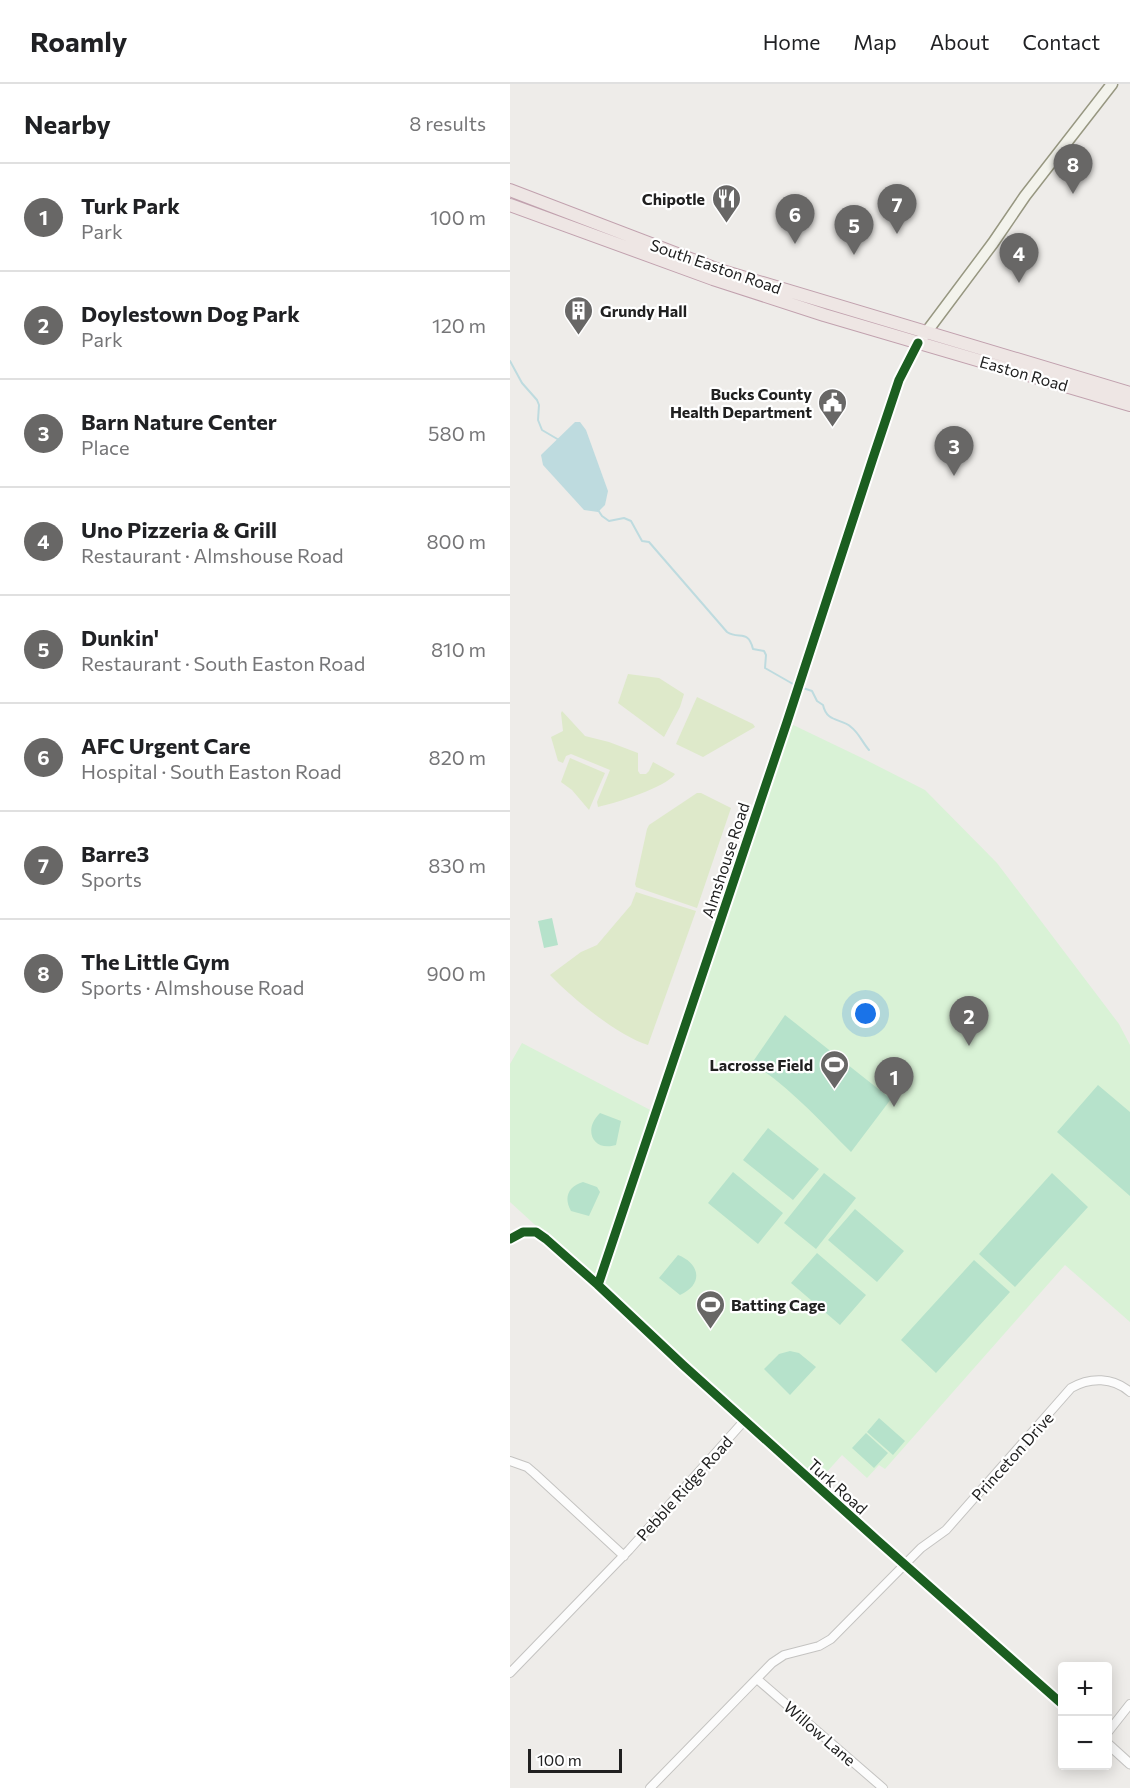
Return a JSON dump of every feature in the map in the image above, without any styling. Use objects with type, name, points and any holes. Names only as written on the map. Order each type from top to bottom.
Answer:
[{"type":"highway","name":"South Easton Road","points":[[510,190],[719,270],[922,338]]},
{"type":"highway","name":"South Easton Road","points":[[510,205],[713,279],[824,315],[922,338]]},
{"type":"highway","name":"Easton Road","points":[[922,338],[1130,393]]},
{"type":"highway","name":"Easton Road","points":[[922,338],[1130,405]]},
{"type":"main road","name":"Almshouse Road","points":[[922,338],[993,243],[1024,196],[1112,84]]},
{"type":"street","name":"Almshouse Road","points":[[598,1285],[899,380],[922,338]]},
{"type":"street","points":[[510,1239],[523,1232],[536,1232],[598,1285]]},
{"type":"street","name":"Turk Road","points":[[598,1285],[744,1421],[1058,1700]]},
{"type":"street","name":"Princeton Drive","points":[[650,1788],[772,1663],[784,1655],[819,1646],[831,1639],[906,1566],[921,1548],[946,1530],[1071,1388],[1082,1383],[1102,1380],[1118,1384],[1130,1392]]},
{"type":"street","name":"Pebble Ridge Road","points":[[510,1673],[624,1556],[744,1421]]},
{"type":"street","name":"Pebble Ridge Road","points":[[510,1461],[527,1467],[624,1556]]},
{"type":"street","name":"Willow Lane","points":[[757,1678],[883,1788]]},
{"type":"street","points":[[1112,1726],[1130,1704]]},
{"type":"street","points":[[1112,1748],[1130,1764]]},
{"type":"green space","points":[[628,674],[659,678],[684,694],[680,707],[664,737],[618,703]]},
{"type":"green space","points":[[697,697],[755,727],[703,757],[676,744]]},
{"type":"green space","points":[[562,711],[585,736],[638,753],[640,774],[646,774],[653,762],[675,774],[651,790],[598,807],[597,802],[610,770],[571,754],[566,756],[563,763],[558,761],[551,737],[563,731]]},
{"type":"green space","points":[[787,722],[925,790],[997,863],[1119,1024],[1130,1045],[1130,1322],[1065,1265],[885,1469],[879,1465],[867,1478],[842,1455],[817,1483],[510,1202],[510,1064],[522,1043],[656,1113]]},
{"type":"green space","points":[[570,758],[605,773],[589,810],[572,790],[561,782]]},
{"type":"green space","points":[[697,793],[731,808],[697,908],[636,887],[635,884],[649,825]]},
{"type":"green space","points":[[636,892],[696,911],[648,1045],[623,1034],[596,1015],[550,975],[581,952],[597,945],[631,905]]},
{"type":"green space","points":[[552,918],[558,945],[544,948],[538,921]]},
{"type":"green space","name":"Lacrosse Field","points":[[785,1015],[891,1099],[851,1152],[792,1094],[752,1063]]},
{"type":"green space","points":[[1098,1085],[1130,1112],[1130,1196],[1057,1132]]},
{"type":"green space","points":[[600,1113],[621,1121],[616,1145],[601,1145],[593,1138],[592,1126]]},
{"type":"green space","points":[[768,1128],[819,1169],[793,1200],[743,1160]]},
{"type":"green space","points":[[733,1172],[783,1213],[758,1244],[708,1203]]},
{"type":"green space","points":[[824,1173],[856,1198],[816,1249],[784,1223]]},
{"type":"green space","points":[[1052,1173],[1088,1207],[1015,1287],[979,1254]]},
{"type":"green space","points":[[583,1182],[597,1187],[600,1192],[589,1216],[571,1211],[568,1201],[571,1189]]},
{"type":"green space","points":[[855,1209],[904,1251],[877,1282],[828,1240]]},
{"type":"green space","points":[[817,1253],[866,1295],[840,1325],[791,1283]]},
{"type":"green space","points":[[678,1255],[691,1264],[696,1275],[693,1286],[680,1295],[659,1278]]},
{"type":"green space","points":[[974,1260],[1010,1292],[936,1373],[901,1340]]},
{"type":"green space","points":[[790,1351],[799,1353],[816,1367],[790,1395],[764,1369],[779,1354]]},
{"type":"green space","points":[[879,1418],[905,1441],[893,1455],[867,1432]]},
{"type":"green space","points":[[866,1433],[888,1453],[874,1468],[852,1448]]},
{"type":"water","points":[[575,422],[580,422],[586,430],[608,491],[605,505],[598,512],[584,510],[543,465],[541,455]]},
{"type":"waterway","points":[[510,361],[522,383],[537,400],[538,420],[542,430],[559,440]]},
{"type":"waterway","points":[[598,510],[609,521],[624,518],[631,521],[642,541],[649,542],[727,632],[749,639],[753,649],[764,651],[765,668],[793,684]]},
{"type":"waterway","points":[[803,688],[812,691],[828,715],[854,729],[869,750]]},
{"type":"cycle path","points":[[598,1285],[899,380],[918,343]]},
{"type":"cycle path","points":[[510,1239],[523,1232],[536,1232],[546,1239],[877,1540],[1058,1700]]},
{"type":"place","name":"The Little Gym","points":[[1073,194]]},
{"type":"place","name":"Chipotle","points":[[726,224]]},
{"type":"place","name":"Barre3","points":[[897,234]]},
{"type":"place","name":"AFC Urgent Care","points":[[795,244]]},
{"type":"place","name":"Dunkin'","points":[[854,255]]},
{"type":"place","name":"Uno Pizzeria & Grill","points":[[1019,283]]},
{"type":"place","name":"Grundy Hall","points":[[579,336]]},
{"type":"place","name":"Bucks County Health Department","points":[[833,428]]},
{"type":"place","name":"Barn Nature Center","points":[[954,476]]},
{"type":"place","name":"Doylestown Dog Park","points":[[969,1046]]},
{"type":"place","name":"Lacrosse Field","points":[[834,1090]]},
{"type":"place","name":"Turk Park","points":[[894,1107]]},
{"type":"place","name":"Batting Cage","points":[[710,1330]]}]
